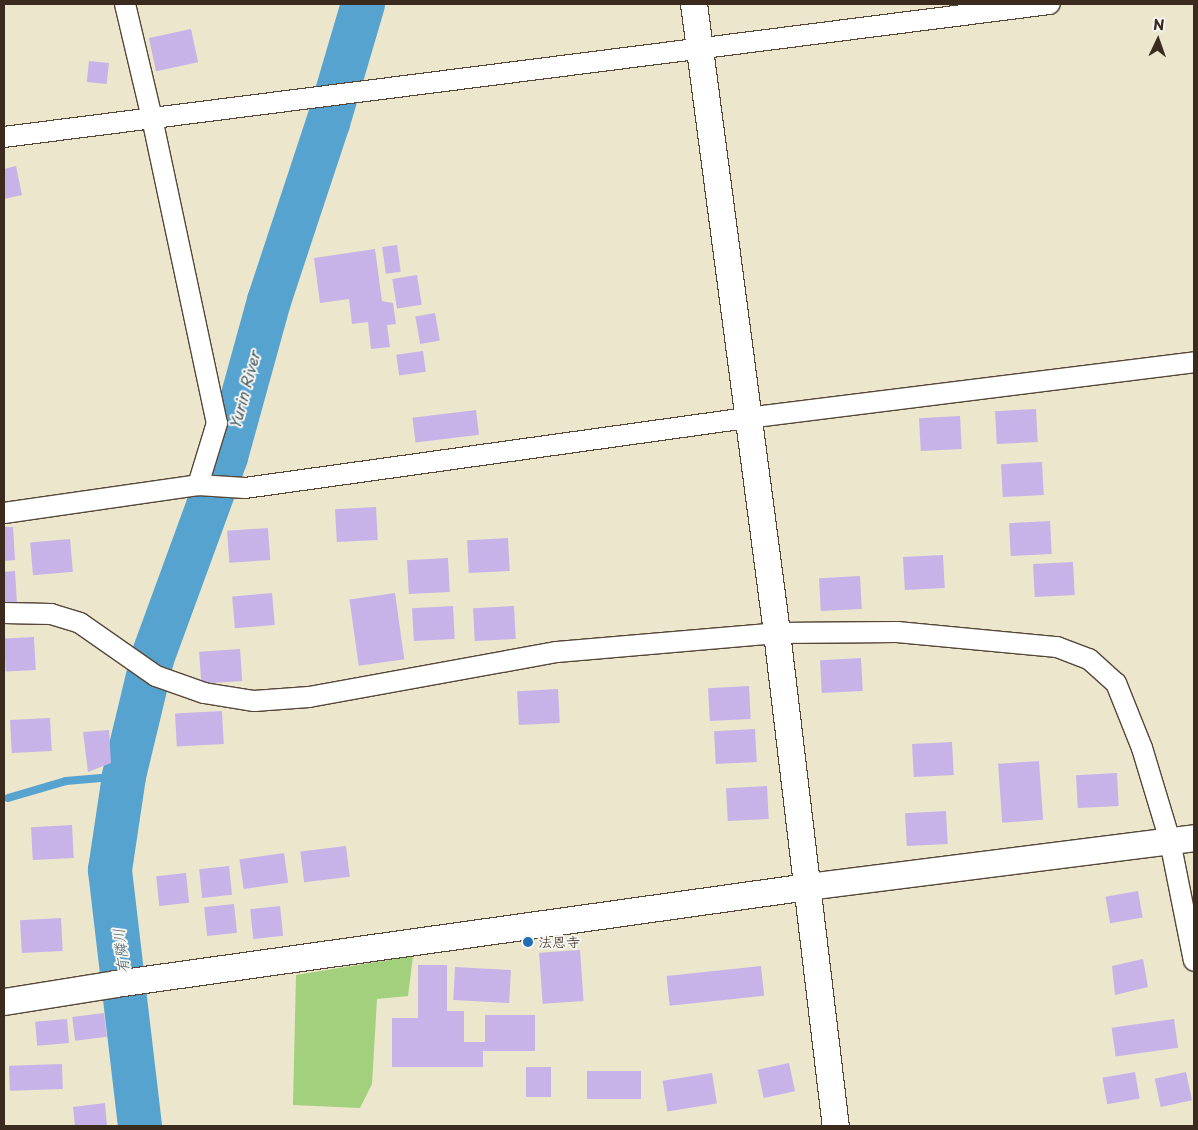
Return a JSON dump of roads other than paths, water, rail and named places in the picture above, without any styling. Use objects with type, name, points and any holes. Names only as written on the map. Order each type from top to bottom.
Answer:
[{"type":"street","points":[[125,4],[152,118],[217,423],[199,485]]},
{"type":"street","points":[[694,4],[747,418],[777,633],[836,1126]]},
{"type":"street","points":[[4,137],[1050,4]]},
{"type":"street","points":[[4,513],[199,485],[245,488],[747,418],[1194,362]]},
{"type":"street","points":[[4,613],[51,614],[80,624],[150,672],[204,694],[254,701],[310,697],[558,652],[777,633],[897,632],[1057,647],[1090,659],[1116,684],[1182,839],[1194,961]]},
{"type":"street","points":[[4,1002],[125,983],[808,887],[1182,839]]},
{"type":"waterway","name":"Yurin River","points":[[140,1126],[110,870],[124,776],[152,659],[226,457],[269,301],[328,123],[363,4]]},
{"type":"waterway","points":[[8,798],[66,781],[124,776]]},
{"type":"place","name":"法恩寺","points":[[528,942]]},
{"type":"water label","name":"有隣川","points":[[120,951]]}]
